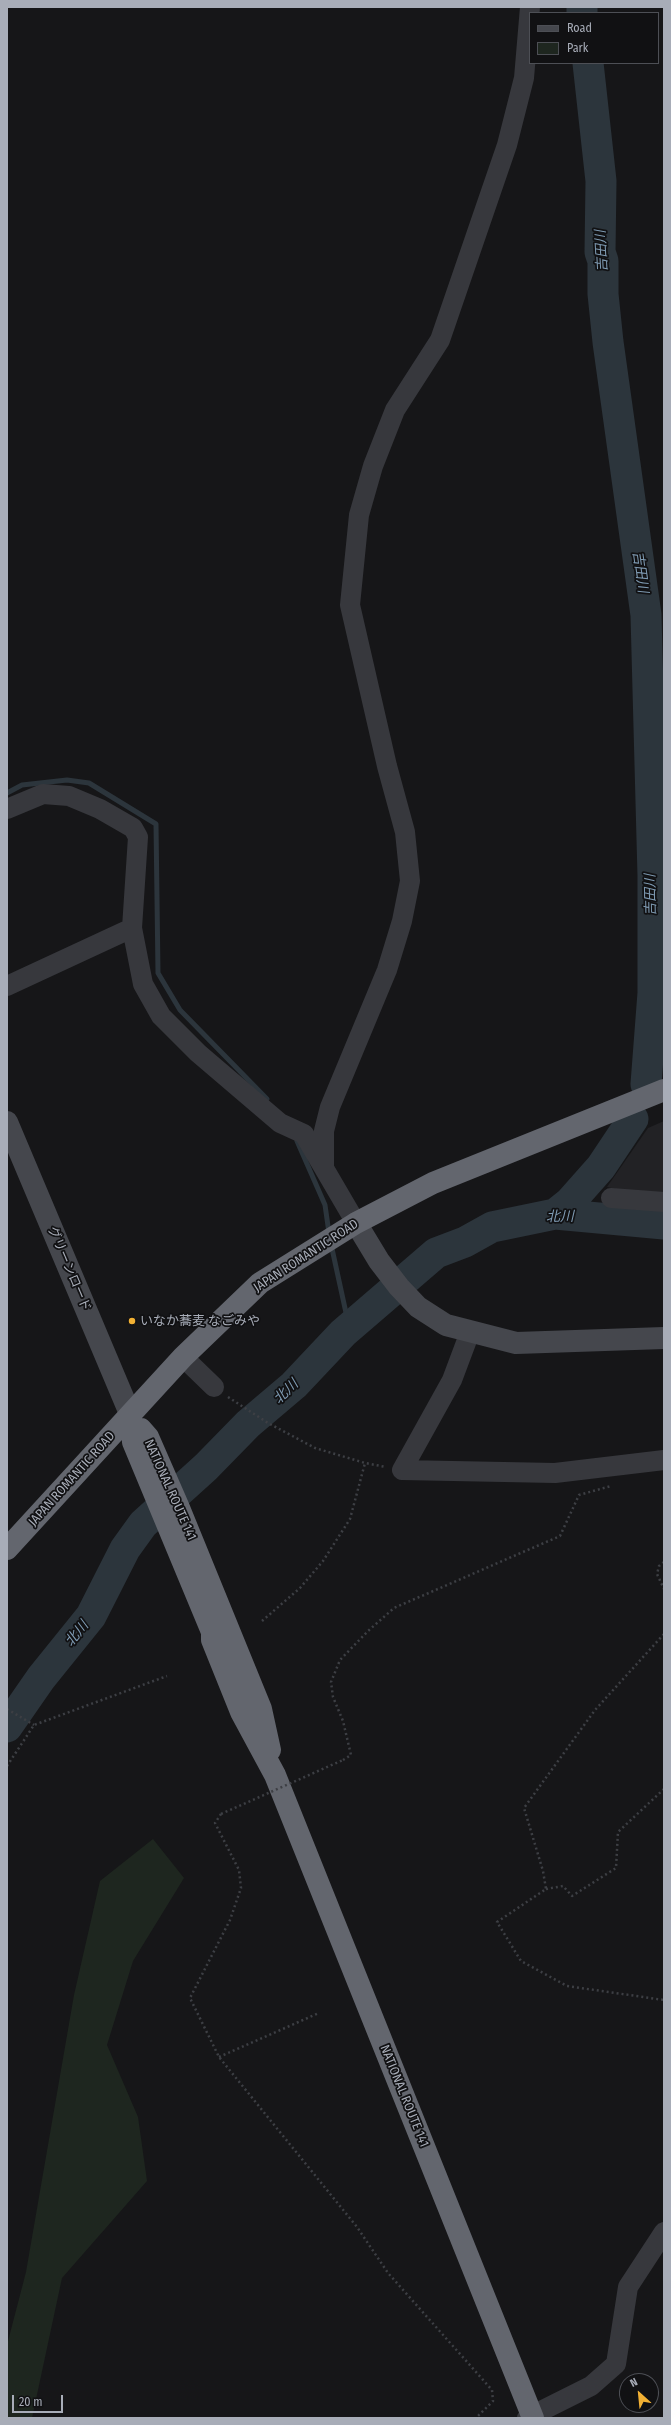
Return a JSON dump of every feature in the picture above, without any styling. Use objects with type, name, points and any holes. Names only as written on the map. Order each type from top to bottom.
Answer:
[{"type":"highway","name":"JAPAN ROMANTIC ROAD","points":[[7,1549],[131,1416],[183,1357],[260,1283],[356,1223],[433,1183],[664,1090]]},
{"type":"highway","name":"NATIONAL ROUTE 141","points":[[131,1416],[133,1442],[153,1469],[173,1516],[212,1632],[212,1640],[241,1712],[275,1775],[531,2417]]},
{"type":"street","points":[[324,1166],[324,1132],[330,1107],[388,970],[402,921],[410,881],[405,832],[350,605],[359,515],[373,466],[395,410],[440,340],[507,145],[524,78],[529,19]]},
{"type":"street","points":[[7,809],[43,794],[69,796],[100,809],[133,828],[138,837],[132,928],[143,984],[161,1016],[198,1053],[280,1123],[304,1134],[379,1261],[418,1308],[446,1325],[516,1343],[664,1338]]},
{"type":"street","points":[[7,986],[132,928]]},
{"type":"street","name":"グリーンロード","points":[[7,1122],[131,1416]]},
{"type":"street","points":[[611,1198],[664,1202]]},
{"type":"street","points":[[470,1332],[452,1380],[402,1470],[555,1473],[664,1460]]},
{"type":"street","points":[[183,1357],[214,1388]]},
{"type":"street","points":[[531,2417],[591,2386],[616,2364],[628,2287],[664,2232]]},
{"type":"path","points":[[214,1388],[268,1423],[315,1448],[365,1463],[402,1470]]},
{"type":"path","points":[[262,1622],[300,1588],[335,1543],[350,1519],[365,1463]]},
{"type":"path","points":[[476,2418],[493,2401],[492,2390],[388,2273],[357,2227],[219,2057],[190,1998],[230,1920],[241,1888],[238,1870],[215,1823],[221,1814],[343,1760],[351,1755],[343,1720],[333,1697],[331,1682],[340,1660],[368,1631],[394,1608],[560,1536],[579,1495],[618,1485]]},
{"type":"path","points":[[664,1562],[659,1566],[657,1574],[664,1589]]},
{"type":"path","points":[[546,1889],[543,1871],[524,1808],[595,1710],[664,1634]]},
{"type":"path","points":[[7,1766],[34,1725],[167,1676]]},
{"type":"path","points":[[7,1709],[34,1725]]},
{"type":"path","points":[[664,1789],[618,1832],[616,1868],[572,1896],[563,1886],[546,1889],[497,1922],[521,1961],[567,1986],[664,2000]]},
{"type":"path","points":[[219,2057],[319,2013]]},
{"type":"shaded area","points":[[664,1121],[664,1200],[607,1187],[648,1128]]},
{"type":"green space","points":[[153,1839],[184,1878],[133,1961],[107,2045],[138,2117],[147,2181],[62,2278],[32,2418],[7,2418],[7,2345],[26,2272],[74,1995],[100,1881]]},
{"type":"waterway","name":"吉田川","points":[[582,7],[582,12]]},
{"type":"waterway","name":"吉田川","points":[[588,64],[601,181],[600,252],[603,261],[603,294],[608,342],[646,615],[653,876],[653,993],[646,1084]]},
{"type":"waterway","points":[[7,793],[22,785],[67,780],[89,783],[156,824],[158,973],[180,1010],[267,1099]]},
{"type":"waterway","name":"吉田川","points":[[555,1214],[570,1202],[601,1167],[633,1119]]},
{"type":"waterway","points":[[297,1141],[325,1205],[329,1233]]},
{"type":"waterway","name":"北川","points":[[7,1727],[41,1678],[91,1616],[125,1549],[143,1524],[206,1467],[248,1424],[294,1385],[343,1333],[436,1253],[465,1242],[492,1227],[555,1214],[664,1224]]},
{"type":"waterway","points":[[331,1244],[348,1322],[343,1333]]},
{"type":"place","name":"いなか蕎麦 なごみや","points":[[132,1321]]}]
